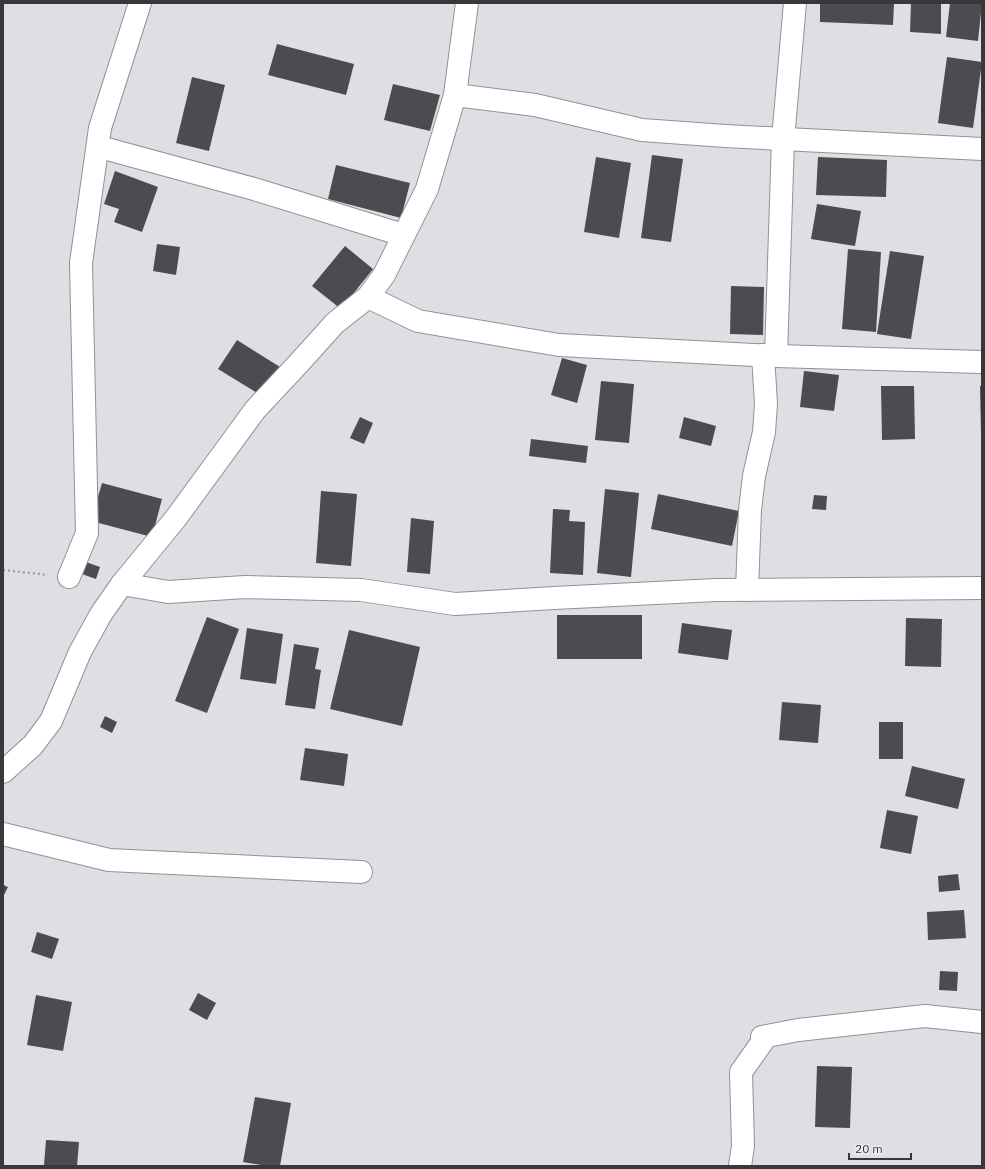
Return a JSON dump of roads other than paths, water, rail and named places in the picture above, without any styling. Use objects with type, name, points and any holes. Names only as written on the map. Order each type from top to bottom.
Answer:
[{"type":"street","points":[[69,578],[87,533],[81,263],[100,128],[140,3]]},
{"type":"street","points":[[3,772],[33,745],[51,722],[80,652],[101,614],[122,584],[176,518],[255,410],[335,322],[368,297],[384,275],[427,189],[455,95],[468,3]]},
{"type":"street","points":[[747,590],[750,510],[754,476],[765,425],[783,139],[795,3]]},
{"type":"street","points":[[455,95],[535,105],[642,130],[982,149]]},
{"type":"street","points":[[107,149],[254,189],[403,236]]},
{"type":"street","points":[[368,297],[418,321],[559,345],[769,355],[982,362]]},
{"type":"street","points":[[122,584],[168,592],[245,587],[361,590],[455,604],[554,598],[747,590],[982,588]]},
{"type":"street","points":[[3,834],[109,860],[361,872]]},
{"type":"street","points":[[740,1166],[743,1146],[741,1072],[763,1041],[762,1037],[798,1030],[925,1016],[982,1022]]}]
